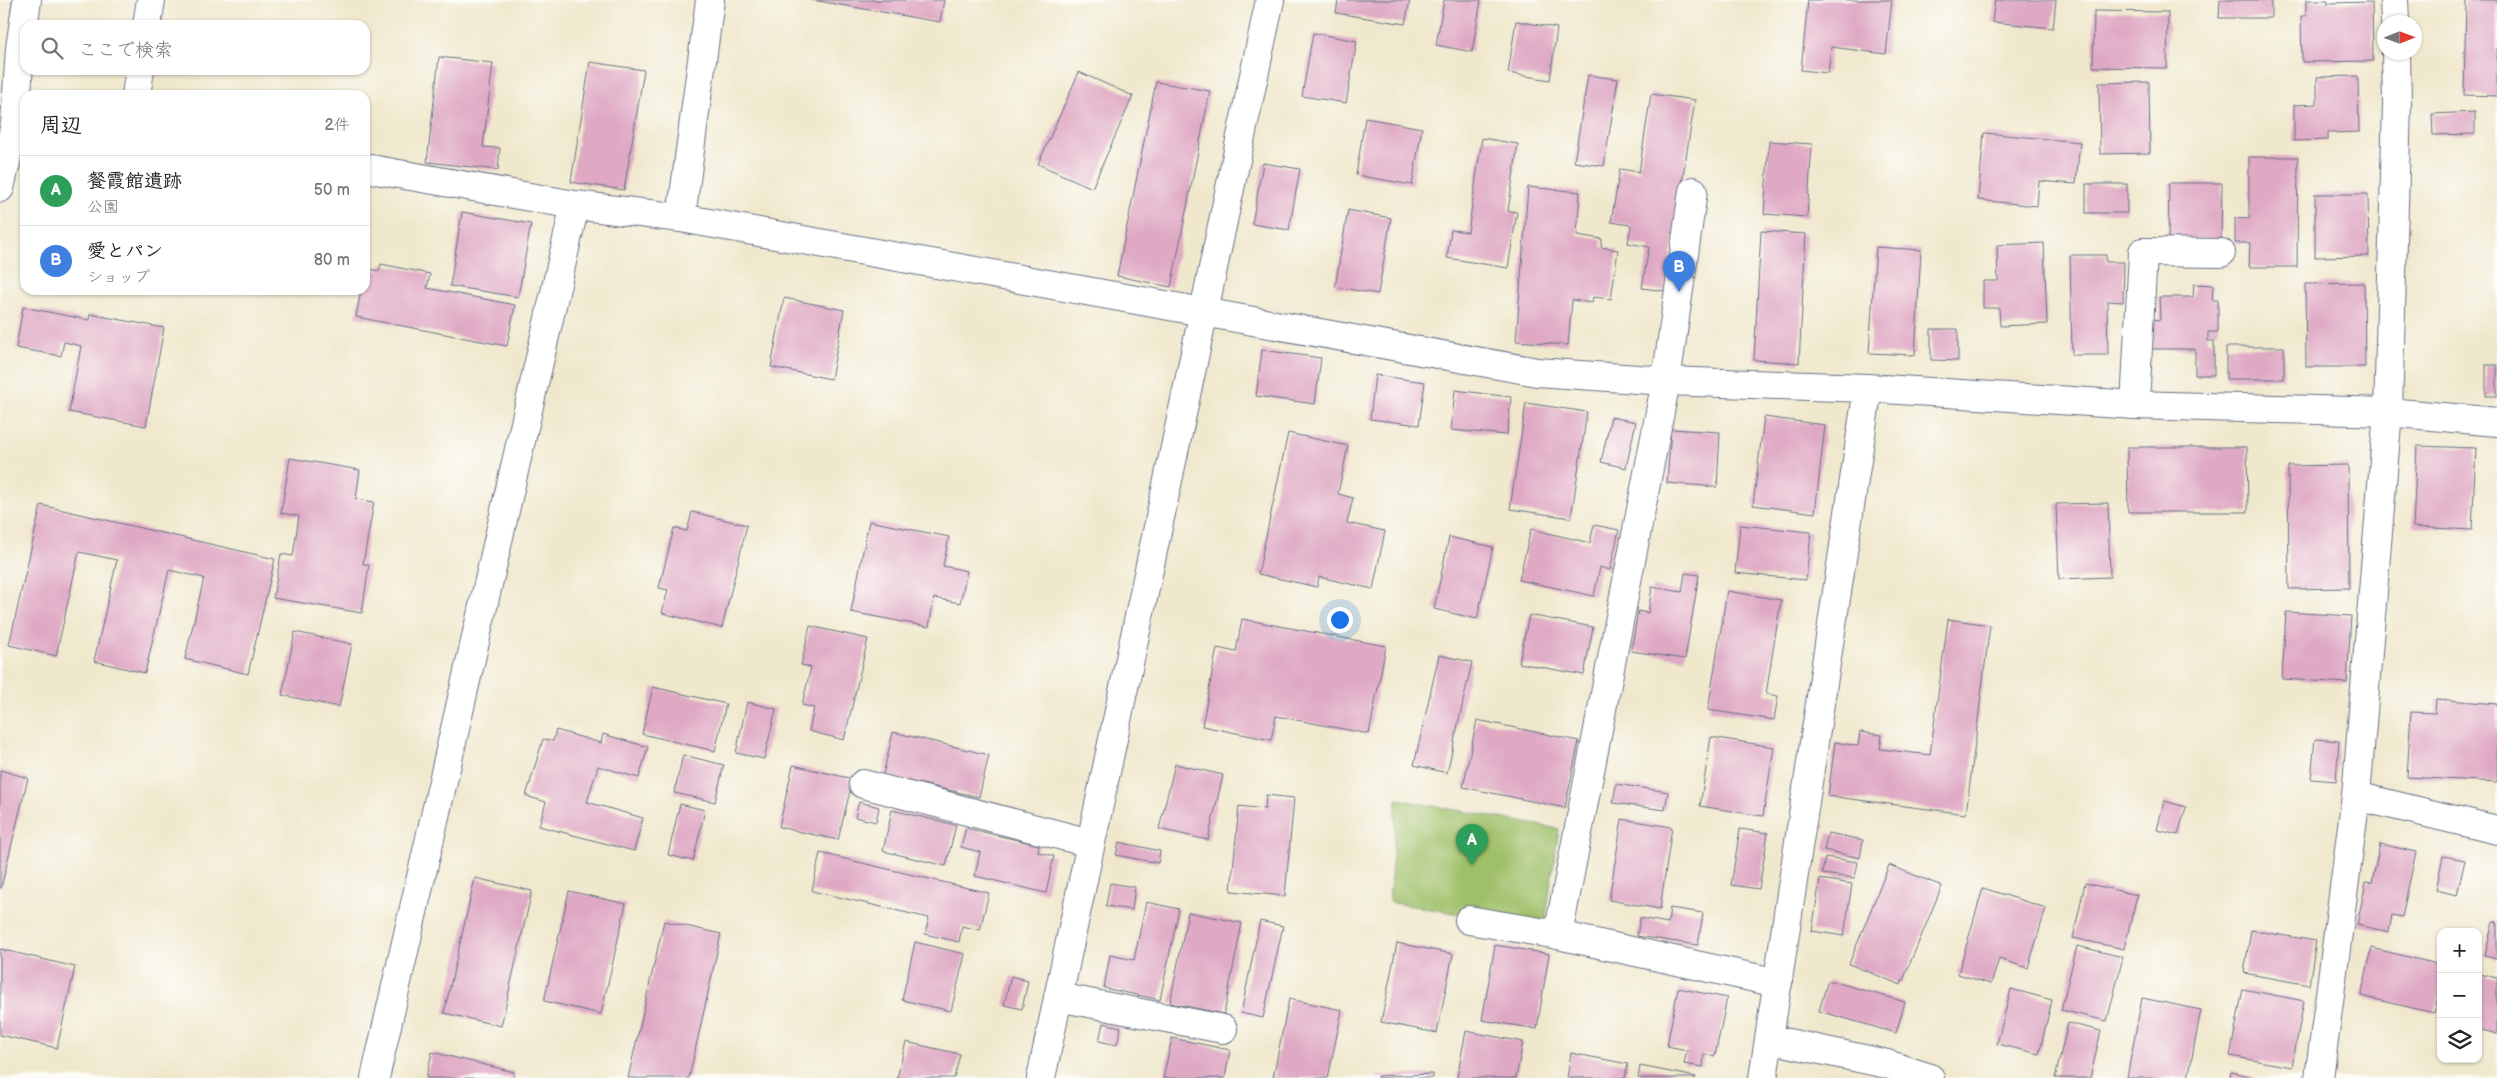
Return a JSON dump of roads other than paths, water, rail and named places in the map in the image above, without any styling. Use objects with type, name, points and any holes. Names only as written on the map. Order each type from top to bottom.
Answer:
[{"type":"street","points":[[24,20],[27,0]]},
{"type":"street","points":[[148,20],[151,0]]},
{"type":"street","points":[[681,218],[710,0]]},
{"type":"street","points":[[1041,1078],[1270,0]]},
{"type":"street","points":[[2394,0],[2395,15]]},
{"type":"street","points":[[0,188],[20,122],[20,48]]},
{"type":"street","points":[[2319,1078],[2356,796],[2388,412],[2397,104],[2396,60]]},
{"type":"street","points":[[137,90],[139,75]]},
{"type":"street","points":[[370,169],[575,205],[681,218],[1537,372],[1666,380],[1868,388],[2136,405],[2388,412],[2497,422]]},
{"type":"street","points":[[1558,935],[1666,380],[1693,191]]},
{"type":"street","points":[[375,1078],[575,205]]},
{"type":"street","points":[[2136,405],[2143,252],[2221,253]]},
{"type":"street","points":[[1762,1078],[1868,388]]},
{"type":"street","points":[[863,784],[1090,843]]},
{"type":"street","points":[[2356,796],[2497,830]]},
{"type":"street","points":[[1470,920],[1558,935],[1778,983]]},
{"type":"street","points":[[1058,997],[1223,1028]]},
{"type":"street","points":[[1769,1039],[1887,1064],[1930,1078]]},
{"type":"place","name":"愛とパン","points":[[1679,292]]},
{"type":"place","name":"餐霞館遺跡","points":[[1472,865]]}]
